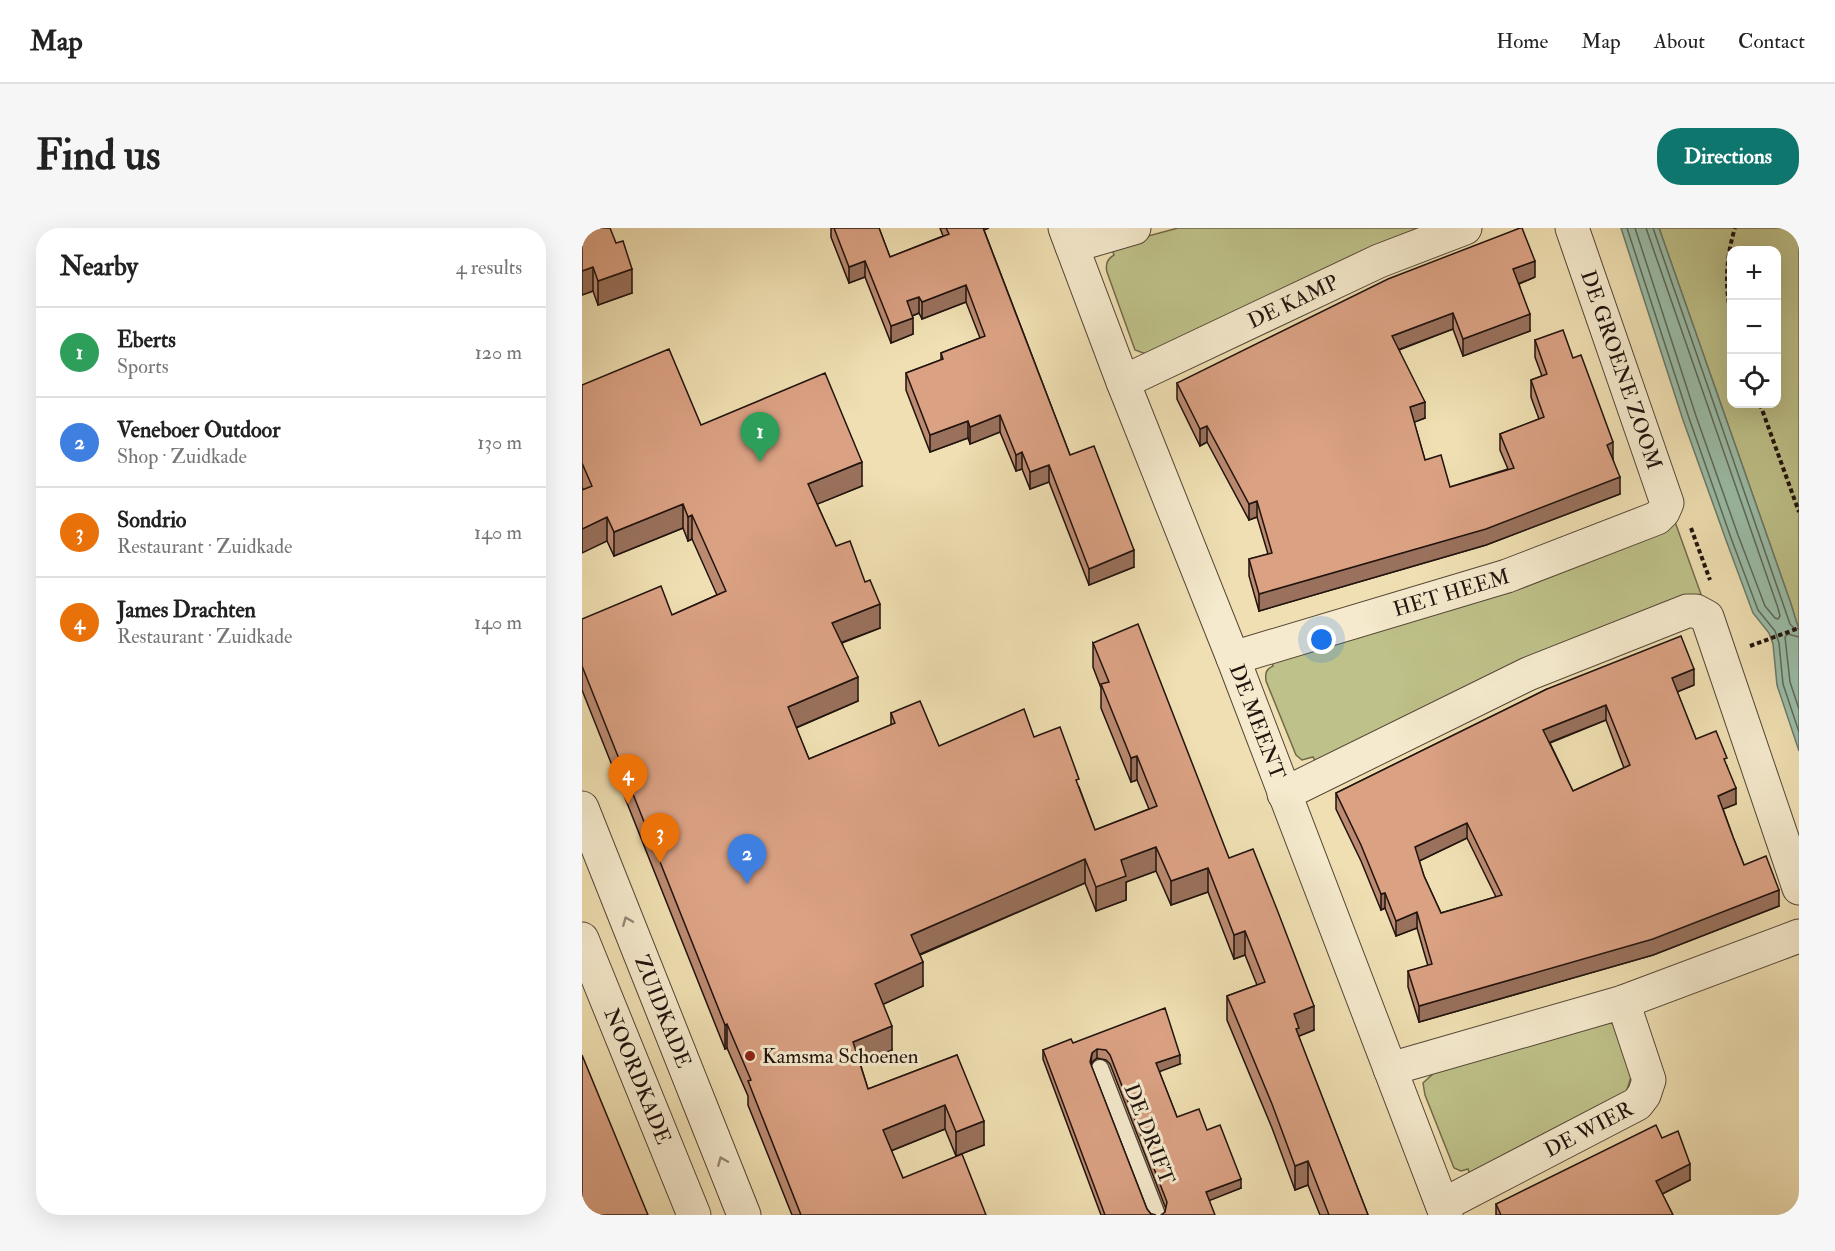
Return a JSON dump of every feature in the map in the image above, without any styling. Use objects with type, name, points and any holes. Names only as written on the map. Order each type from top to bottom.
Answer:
[{"type":"street","points":[[1069,237],[1134,228]]},
{"type":"street","name":"DE KAMP","points":[[1123,382],[1379,261],[1465,228]]},
{"type":"street","name":"DE GROENE ZOOM","points":[[1572,228],[1665,508]]},
{"type":"street","name":"DE MEENT","points":[[1069,237],[1444,1210]]},
{"type":"street","name":"HET HEEM","points":[[1233,658],[1507,576],[1657,518],[1665,508]]},
{"type":"street","points":[[1284,794],[1528,674],[1687,611],[1702,614],[1799,888]]},
{"type":"street","name":"ZUIDKADE","points":[[582,808],[590,850],[744,1215]]},
{"type":"street","points":[[1390,1069],[1623,1002],[1799,936]]},
{"type":"street","name":"NOORDKADE","points":[[582,939],[694,1215]]},
{"type":"street","name":"DE WIER","points":[[1444,1210],[1637,1104],[1644,1095],[1649,1080],[1623,1002]]},
{"type":"lane","name":"DE DRIFT","points":[[1100,1068],[1156,1215]]},
{"type":"path","points":[[1729,300],[1726,272],[1735,228]]},
{"type":"path","points":[[1761,408],[1799,512]]},
{"type":"path","points":[[1665,508],[1680,498],[1721,612],[1702,614]]},
{"type":"path","points":[[1768,640],[1799,628]]},
{"type":"green space","points":[[1178,228],[1428,228],[1146,354],[1135,350],[1107,272],[1107,262],[1114,255],[1111,246]]},
{"type":"green space","points":[[1659,228],[1799,228],[1799,630],[1791,604]]},
{"type":"green space","points":[[1674,519],[1702,597],[1317,765],[1313,757],[1302,760],[1296,755],[1266,681],[1266,672],[1273,666],[1271,656]]},
{"type":"green space","points":[[1605,1020],[1613,1024],[1618,1031],[1633,1071],[1623,1102],[1471,1177],[1468,1169],[1461,1171],[1454,1168],[1425,1095],[1423,1083],[1434,1073]]},
{"type":"water","points":[[1621,228],[1659,228],[1791,604],[1799,630],[1799,751],[1777,685],[1773,644],[1769,633],[1753,613],[1726,540],[1683,420]]},
{"type":"building","points":[[582,228],[610,228],[616,243],[623,241],[632,269],[598,281],[593,267],[582,271]]},
{"type":"building","points":[[834,228],[879,228],[890,257],[949,234],[946,228],[983,228],[1070,455],[1094,446],[1134,550],[1089,569],[1049,465],[1030,472],[1022,452],[1016,455],[1000,415],[970,427],[968,421],[930,435],[906,373],[943,359],[941,353],[985,336],[966,285],[922,302],[919,297],[907,301],[913,318],[891,326],[865,261],[849,267]]},
{"type":"building","points":[[1522,228],[1535,261],[1513,269],[1530,314],[1463,339],[1453,313],[1392,336],[1425,402],[1410,407],[1425,460],[1441,455],[1450,487],[1514,468],[1500,434],[1544,417],[1531,380],[1547,374],[1535,340],[1563,330],[1573,358],[1581,355],[1613,442],[1607,445],[1620,477],[1486,529],[1259,594],[1249,559],[1272,553],[1257,501],[1249,504],[1207,426],[1200,429],[1177,383],[1388,279]]},
{"type":"building","points":[[669,349],[701,425],[825,373],[862,462],[808,484],[836,546],[850,541],[865,582],[870,580],[880,604],[832,623],[858,677],[788,707],[809,759],[895,723],[891,713],[920,701],[939,746],[1024,709],[1034,737],[1060,727],[1079,779],[1076,780],[1095,830],[1157,806],[1137,756],[1131,758],[1101,684],[1109,682],[1093,643],[1138,624],[1229,858],[1253,849],[1278,912],[1314,1006],[1294,1014],[1299,1028],[1296,1029],[1368,1215],[1329,1215],[1308,1161],[1295,1166],[1227,996],[1265,982],[1245,931],[1234,935],[1208,868],[1171,881],[1156,847],[1121,860],[1126,876],[1096,887],[1085,859],[911,935],[923,962],[875,984],[892,1026],[853,1042],[868,1089],[957,1055],[984,1121],[956,1132],[945,1105],[883,1130],[903,1178],[962,1154],[986,1215],[801,1215],[748,1081],[751,1080],[727,1024],[725,1025],[582,666],[582,619],[661,586],[672,615],[726,591],[692,515],[688,517],[683,504],[614,532],[607,517],[582,529],[582,490],[592,486],[582,463],[582,385]]},
{"type":"building","points":[[1681,636],[1694,669],[1672,678],[1696,739],[1716,731],[1727,758],[1724,759],[1736,788],[1718,796],[1733,837],[1744,865],[1766,856],[1779,890],[1653,939],[1419,1006],[1408,971],[1432,964],[1417,912],[1396,921],[1385,893],[1381,894],[1336,793],[1547,689]],"holes":[[[1606,705],[1630,765],[1573,791],[1543,730]],[[1467,823],[1502,895],[1441,913],[1424,876],[1415,847]]]},
{"type":"building","points":[[1165,1008],[1180,1055],[1156,1063],[1177,1117],[1199,1109],[1207,1130],[1220,1125],[1241,1179],[1206,1192],[1215,1215],[1161,1215],[1165,1212],[1167,1202],[1110,1055],[1106,1050],[1097,1049],[1092,1053],[1090,1062],[1147,1209],[1151,1214],[1156,1215],[1105,1215],[1043,1050],[1071,1039],[1073,1043]]},
{"type":"building","points":[[582,1055],[648,1215],[582,1215]]},
{"type":"building","points":[[1656,1125],[1662,1138],[1678,1131],[1690,1164],[1656,1181],[1673,1215],[1501,1215],[1496,1204]]},
{"type":"place","name":"Eberts","points":[[760,462]]},
{"type":"place","name":"James Drachten","points":[[628,804]]},
{"type":"place","name":"Sondrio","points":[[660,863]]},
{"type":"place","name":"Veneboer Outdoor","points":[[747,884]]},
{"type":"place","name":"Kamsma Schoenen","points":[[750,1056]]}]
